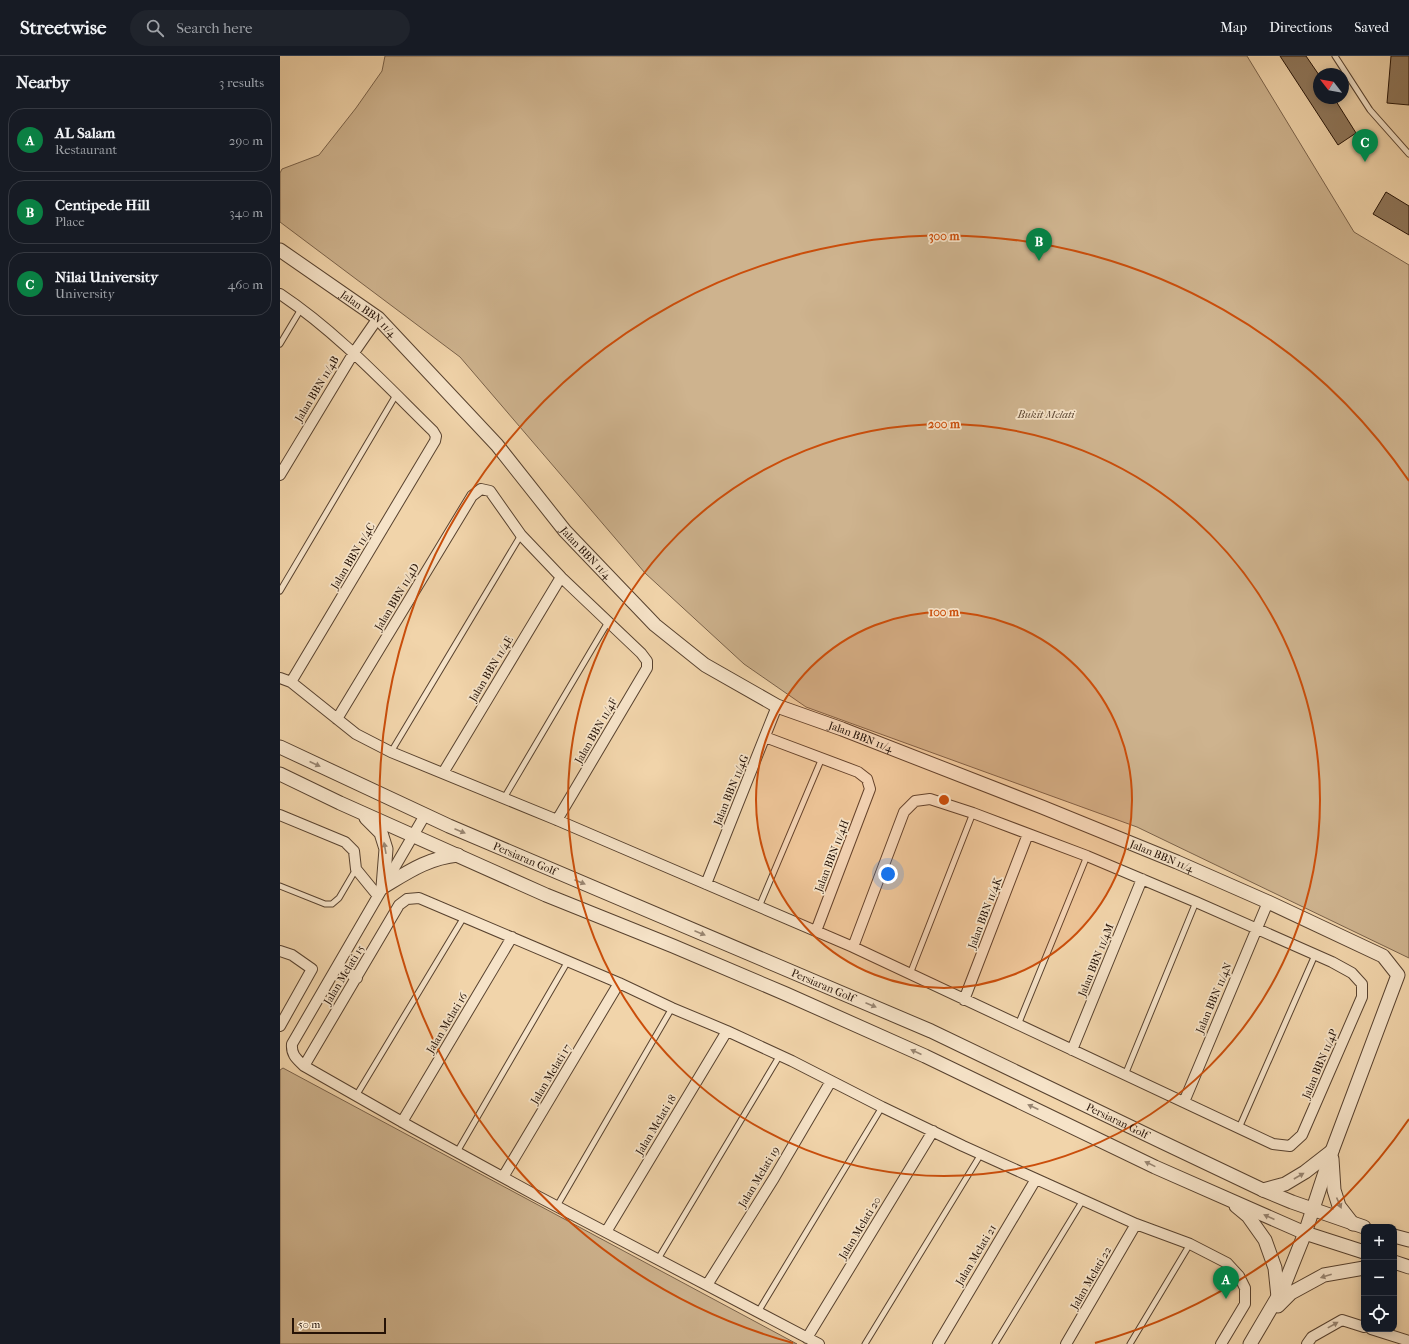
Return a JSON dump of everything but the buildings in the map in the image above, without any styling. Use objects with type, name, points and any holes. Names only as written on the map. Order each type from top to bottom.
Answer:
[{"type":"street","name":"Jalan BBN 11/4","points":[[280,250],[378,318],[497,445],[565,531],[654,624],[705,665],[777,706],[842,729],[1050,810],[1177,862],[1268,902],[1383,956],[1398,975],[1334,1147]]},
{"type":"street","points":[[280,294],[301,308],[396,395]]},
{"type":"street","name":"Jalan BBN 11/4B","points":[[280,474],[353,354],[378,318]]},
{"type":"street","name":"Jalan BBN 11/4C","points":[[291,682],[435,441],[436,436],[433,432],[396,395]]},
{"type":"street","name":"Jalan BBN 11/4D","points":[[337,719],[472,496],[481,489],[490,491],[521,535]]},
{"type":"street","points":[[521,535],[561,577],[608,622]]},
{"type":"street","name":"Jalan BBN 11/4E","points":[[443,773],[561,577]]},
{"type":"street","name":"Jalan BBN 11/4F","points":[[558,820],[647,668],[647,661],[641,653],[608,622]]},
{"type":"street","points":[[280,678],[291,682],[356,734],[391,752],[558,820],[853,947],[1239,1128]]},
{"type":"street","name":"Jalan BBN 11/4G","points":[[706,884],[777,706]]},
{"type":"street","points":[[765,737],[822,758]]},
{"type":"street","name":"Persiaran Golf","points":[[280,747],[425,815],[567,877],[932,1031],[1263,1190],[1313,1210],[1359,1225]]},
{"type":"street","name":"Jalan BBN 11/4H","points":[[816,931],[870,789],[867,779],[858,772],[822,758]]},
{"type":"street","name":"Persiaran Golf","points":[[280,774],[546,895],[673,946],[954,1069],[1155,1167],[1225,1198],[1305,1233],[1361,1251]]},
{"type":"street","points":[[853,947],[904,812],[915,801],[930,799],[973,813],[1087,856],[1256,928],[1315,955]]},
{"type":"street","points":[[359,811],[381,833],[386,849],[380,891]]},
{"type":"street","points":[[280,815],[345,842],[354,851],[356,869],[380,891]]},
{"type":"street","points":[[425,815],[292,1044],[294,1056],[304,1066],[402,1122],[557,1206],[819,1344]]},
{"type":"street","name":"Jalan BBN 11/4K","points":[[964,1000],[1028,834]]},
{"type":"street","points":[[380,891],[427,862],[443,857],[458,855]]},
{"type":"street","name":"Jalan BBN 11/4M","points":[[1072,1050],[1142,879]]},
{"type":"street","name":"Jalan Melati 15","points":[[304,1066],[399,905],[407,899],[419,898],[464,917]]},
{"type":"street","name":"Jalan BBN 11/4N","points":[[1184,1102],[1268,902]]},
{"type":"street","points":[[464,917],[619,983],[672,1008],[727,1030],[981,1154],[1136,1224],[1190,1244],[1227,1263],[1239,1276],[1245,1288],[1245,1304],[1221,1344]]},
{"type":"street","name":"Jalan Melati 16","points":[[402,1122],[512,937]]},
{"type":"street","points":[[280,950],[292,955],[312,969],[280,1026]]},
{"type":"street","name":"Jalan BBN 11/4P","points":[[1239,1128],[1273,1144],[1290,1146],[1302,1135],[1362,997],[1362,984],[1352,973],[1315,955]]},
{"type":"street","points":[[338,966],[356,978]]},
{"type":"street","name":"Jalan Melati 17","points":[[503,1177],[619,983]]},
{"type":"street","name":"Jalan Melati 18","points":[[606,1232],[727,1030]]},
{"type":"street","name":"Jalan Melati 19","points":[[708,1285],[774,1178],[830,1081]]},
{"type":"street","name":"Jalan Melati 20","points":[[807,1338],[933,1131]]},
{"type":"street","points":[[1263,1190],[1285,1184],[1306,1172],[1334,1147]]},
{"type":"street","points":[[1250,1344],[1283,1288],[1305,1233],[1334,1147]]},
{"type":"street","points":[[1334,1147],[1334,1190],[1339,1206],[1359,1225]]},
{"type":"street","name":"Jalan Melati 21","points":[[938,1344],[1036,1179]]},
{"type":"street","points":[[1225,1198],[1248,1216],[1265,1240],[1275,1268],[1278,1297]]},
{"type":"street","name":"Jalan Melati 22","points":[[1066,1344],[1136,1224]]},
{"type":"street","points":[[1397,1237],[1409,1240]]},
{"type":"street","points":[[1397,1263],[1409,1267]]},
{"type":"street","points":[[1397,1267],[1409,1267]]},
{"type":"street","points":[[1264,1320],[1291,1293],[1324,1275],[1361,1269]]},
{"type":"street","points":[[1307,1344],[1312,1337],[1342,1320],[1361,1326]]},
{"type":"street","points":[[1380,1332],[1405,1341]]},
{"type":"lane","points":[[1335,56],[1370,110],[1409,154]]},
{"type":"lane","points":[[280,344],[301,308]]},
{"type":"lane","points":[[280,591],[396,395]]},
{"type":"lane","points":[[391,752],[521,535]]},
{"type":"lane","points":[[504,798],[608,622]]},
{"type":"lane","points":[[759,907],[822,758]]},
{"type":"lane","points":[[910,974],[973,813]]},
{"type":"lane","points":[[1018,1025],[1087,856]]},
{"type":"lane","points":[[280,886],[325,904],[332,904],[339,898],[356,869]]},
{"type":"lane","points":[[1125,1075],[1196,902]]},
{"type":"lane","points":[[356,1096],[464,917]]},
{"type":"lane","points":[[1239,1128],[1315,955]]},
{"type":"lane","points":[[457,1152],[568,961]]},
{"type":"lane","points":[[557,1206],[672,1008]]},
{"type":"lane","points":[[658,1259],[780,1055]]},
{"type":"lane","points":[[758,1312],[882,1107]]},
{"type":"lane","points":[[865,1344],[981,1154]]},
{"type":"lane","points":[[995,1344],[1083,1200]]},
{"type":"lane","points":[[1130,1344],[1190,1244]]},
{"type":"green space","name":"Bukit Melati","points":[[385,56],[1247,56],[1354,232],[1409,265],[1409,958],[1137,827],[806,707],[744,664],[645,573],[460,357],[280,222],[280,173],[282,169],[319,155],[356,108],[382,71]]},
{"type":"green space","points":[[283,1068],[797,1344],[280,1344],[280,1070]]},
{"type":"place","name":"Nilai University","points":[[1365,162]]},
{"type":"place","name":"Centipede Hill","points":[[1039,261]]},
{"type":"place","name":"AL Salam","points":[[1226,1299]]}]
